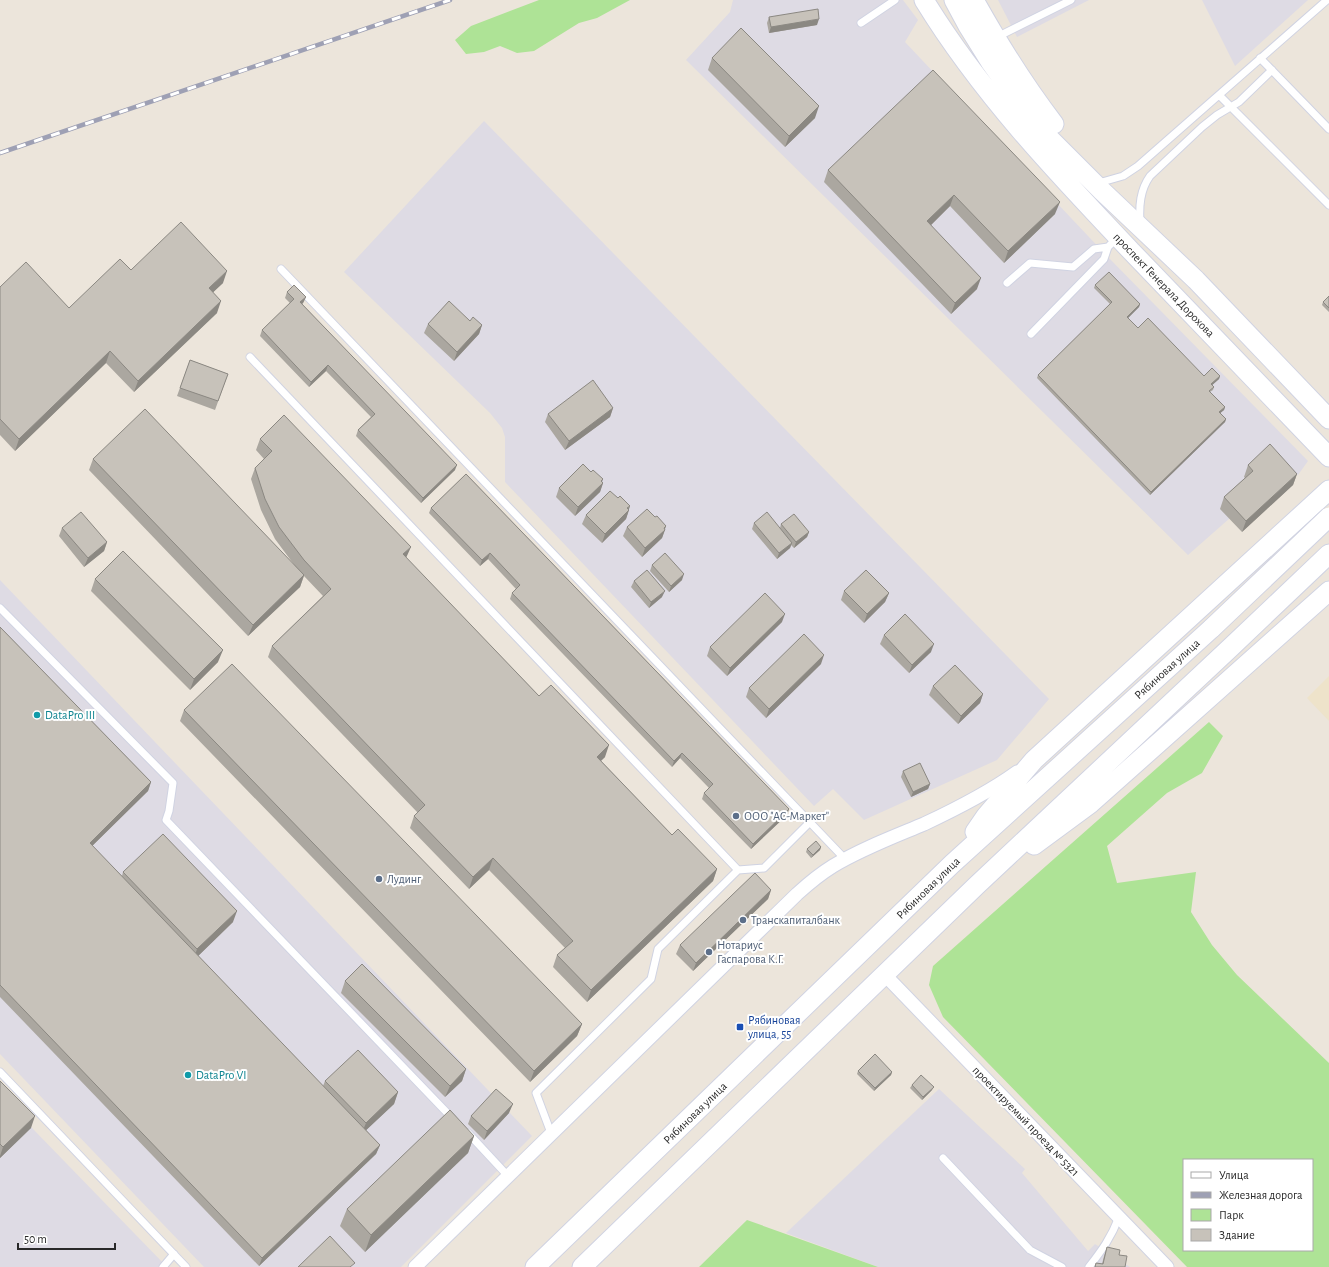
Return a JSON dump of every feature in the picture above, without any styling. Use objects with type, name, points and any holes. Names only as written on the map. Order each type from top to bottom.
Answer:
[{"type":"main road","name":"проспект Генерала Дорохова","points":[[924,0],[971,69],[1113,242],[1329,457]]},
{"type":"main road","name":"проспект Генерала Дорохова","points":[[941,0],[957,31],[1003,109]]},
{"type":"main road","name":"проспект Генерала Дорохова","points":[[954,0],[991,63],[1048,137],[1101,190],[1196,280],[1329,419]]},
{"type":"main road","name":"проспект Генерала Дорохова","points":[[974,0],[995,38],[1040,106],[1068,143],[1160,246]]},
{"type":"main road","points":[[952,864],[986,816],[1034,760],[1329,490]]},
{"type":"main road","points":[[1291,525],[1303,518],[1317,516],[1329,518]]},
{"type":"main road","name":"Рябиновая улица","points":[[535,1267],[952,864],[1212,628],[1329,518]]},
{"type":"main road","points":[[582,1267],[977,885],[1329,554]]},
{"type":"main road","points":[[977,885],[1092,803],[1329,591]]},
{"type":"street","points":[[415,1267],[797,894],[816,878],[833,866],[845,860],[970,801],[1002,782],[1034,760]]},
{"type":"street","name":"проектируемый проезд № 5321","points":[[885,974],[1168,1267]]},
{"type":"lane","points":[[861,23],[895,0]]},
{"type":"lane","points":[[995,38],[1071,0]]},
{"type":"lane","points":[[1102,182],[1123,176],[1138,166],[1327,0]]},
{"type":"lane","points":[[1260,58],[1329,129]]},
{"type":"lane","points":[[1140,225],[1144,183],[1202,127],[1239,102],[1272,70]]},
{"type":"lane","points":[[1219,95],[1329,205]]},
{"type":"lane","points":[[1006,283],[1030,263],[1072,267],[1094,249],[1113,242]]},
{"type":"lane","points":[[1031,334],[1104,259],[1113,242]]},
{"type":"lane","points":[[281,269],[845,860]]},
{"type":"lane","points":[[250,357],[738,870]]},
{"type":"lane","points":[[0,608],[173,783],[169,811],[166,820],[458,1124]]},
{"type":"lane","points":[[551,1133],[536,1093],[651,979],[658,949],[738,870],[764,868],[810,822]]},
{"type":"lane","points":[[0,1072],[186,1267]]},
{"type":"lane","points":[[464,1130],[508,1176]]},
{"type":"lane","points":[[943,1158],[1030,1250],[1062,1267]]},
{"type":"lane","points":[[1088,1267],[1103,1250],[1119,1217]]},
{"type":"lane","points":[[163,1267],[174,1254]]},
{"type":"shaded area","points":[[733,0],[903,0],[918,20],[905,42],[1106,255],[1308,461],[1298,475],[1288,467],[1188,555],[686,60],[730,12]]},
{"type":"shaded area","points":[[998,0],[1089,0],[1017,37]]},
{"type":"shaded area","points":[[1202,0],[1308,0],[1235,66]]},
{"type":"shaded area","points":[[484,121],[1049,699],[997,760],[864,820],[833,789],[814,806],[505,482],[505,437],[502,428],[490,413],[344,272]]},
{"type":"shaded area","points":[[0,580],[532,1136],[401,1267],[204,1267],[0,1054]]},
{"type":"shaded area","points":[[1329,676],[1329,721],[1307,698]]},
{"type":"shaded area","points":[[939,1089],[1025,1169],[1022,1173],[1088,1251],[1095,1244],[1130,1267],[878,1267],[786,1233]]},
{"type":"shaded area","points":[[0,1095],[167,1267],[0,1267]]},
{"type":"green space","points":[[539,0],[630,0],[597,18],[579,23],[534,51],[517,53],[500,46],[484,52],[466,54],[455,40],[471,26]]},
{"type":"green space","points":[[1209,722],[1223,736],[1202,773],[1167,793],[1107,846],[1117,883],[1196,872],[1191,912],[1212,945],[1237,975],[1329,1063],[1329,1267],[1187,1267],[943,1017],[929,985],[933,966]]},
{"type":"green space","points":[[747,1220],[878,1267],[699,1267]]},
{"type":"building","points":[[818,9],[819,19],[771,27],[769,17]]},
{"type":"building","points":[[741,28],[819,106],[789,136],[712,58]]},
{"type":"building","points":[[933,70],[1060,202],[1008,251],[954,195],[927,221],[981,278],[955,303],[828,170]]},
{"type":"building","points":[[181,222],[227,271],[209,288],[221,301],[138,381],[110,351],[19,439],[0,419],[0,287],[26,262],[69,308],[120,259],[131,270]]},
{"type":"building","points":[[1109,272],[1140,304],[1127,317],[1138,328],[1148,318],[1204,376],[1212,368],[1220,376],[1211,384],[1214,387],[1209,391],[1225,407],[1219,412],[1226,419],[1151,492],[1038,375],[1112,302],[1095,285]]},
{"type":"building","points":[[294,285],[306,297],[300,302],[457,465],[423,498],[358,430],[375,414],[328,365],[311,382],[262,330],[294,299],[287,292]]},
{"type":"building","points":[[1329,296],[1329,308],[1323,302]]},
{"type":"building","points":[[449,301],[470,321],[473,317],[482,325],[457,352],[428,324]]},
{"type":"building","points":[[190,360],[228,374],[218,401],[180,388]]},
{"type":"building","points":[[593,380],[613,408],[569,441],[548,414]]},
{"type":"building","points":[[145,409],[304,575],[253,625],[93,459]]},
{"type":"building","points":[[284,415],[411,547],[403,554],[539,696],[551,685],[609,745],[597,757],[672,835],[678,829],[717,869],[591,990],[557,955],[573,941],[493,858],[473,877],[414,816],[425,805],[272,646],[331,589],[304,560],[279,527],[265,499],[255,468],[272,451],[260,439]]},
{"type":"building","points":[[1270,444],[1297,474],[1246,521],[1224,497],[1253,471],[1248,465]]},
{"type":"building","points":[[583,464],[591,472],[593,470],[603,479],[601,481],[603,483],[578,507],[559,488]]},
{"type":"building","points":[[466,474],[789,809],[753,844],[704,793],[713,784],[682,753],[674,761],[512,593],[520,585],[490,553],[482,560],[431,508]]},
{"type":"building","points":[[610,491],[618,498],[620,496],[630,506],[627,508],[629,510],[605,534],[586,515]]},
{"type":"building","points":[[647,509],[655,517],[657,516],[666,526],[664,528],[665,530],[645,548],[627,527]]},
{"type":"building","points":[[81,512],[107,542],[88,558],[62,528]]},
{"type":"building","points":[[767,512],[792,543],[779,553],[754,523]]},
{"type":"building","points":[[794,514],[809,532],[796,542],[781,524]]},
{"type":"building","points":[[123,551],[223,650],[194,679],[95,579]]},
{"type":"building","points":[[665,553],[684,574],[671,586],[652,565]]},
{"type":"building","points":[[647,570],[665,591],[651,602],[634,581]]},
{"type":"building","points":[[866,570],[889,593],[867,614],[844,591]]},
{"type":"building","points":[[765,593],[785,614],[730,668],[710,647]]},
{"type":"building","points":[[905,614],[934,644],[912,665],[884,635]]},
{"type":"building","name":"DataPro VI","points":[[0,627],[151,782],[90,843],[380,1145],[262,1258],[0,985]]},
{"type":"building","points":[[804,634],[824,655],[769,709],[749,688]]},
{"type":"building","name":"Лудинг","points":[[232,664],[582,1024],[534,1071],[184,710]]},
{"type":"building","points":[[955,665],[983,694],[961,716],[933,686]]},
{"type":"building","points":[[920,763],[930,784],[913,792],[903,771]]},
{"type":"building","points":[[163,834],[237,911],[197,949],[123,872]]},
{"type":"building","points":[[816,841],[821,847],[813,855],[807,849]]},
{"type":"building","points":[[755,873],[771,890],[696,963],[680,945]]},
{"type":"building","points":[[362,964],[466,1069],[450,1086],[345,981]]},
{"type":"building","points":[[358,1050],[398,1092],[366,1123],[325,1081]]},
{"type":"building","points":[[875,1054],[892,1072],[875,1088],[858,1071]]},
{"type":"building","points":[[921,1075],[934,1087],[923,1097],[912,1085]]},
{"type":"building","points":[[0,1081],[35,1116],[3,1147],[0,1144]]},
{"type":"building","points":[[496,1089],[513,1104],[487,1131],[471,1116]]},
{"type":"building","points":[[450,1110],[474,1136],[371,1235],[347,1209]]},
{"type":"building","points":[[330,1236],[355,1263],[350,1267],[298,1267]]},
{"type":"building","points":[[1107,1247],[1120,1250],[1119,1255],[1127,1256],[1125,1267],[1095,1267],[1096,1263],[1103,1264]]},
{"type":"railway","points":[[0,153],[450,0]]},
{"type":"place","name":"DataPro III","points":[[37,715]]},
{"type":"place","name":"ООО \"АС-Маркет\"","points":[[736,816]]},
{"type":"place","name":"Лудинг","points":[[379,879]]},
{"type":"place","name":"Транскапиталбанк","points":[[743,920]]},
{"type":"place","name":"Нотариус Гаспарова К.Г.","points":[[709,952]]},
{"type":"place","name":"Рябиновая улица, 55","points":[[740,1027]]},
{"type":"place","name":"DataPro VI","points":[[188,1075]]}]
